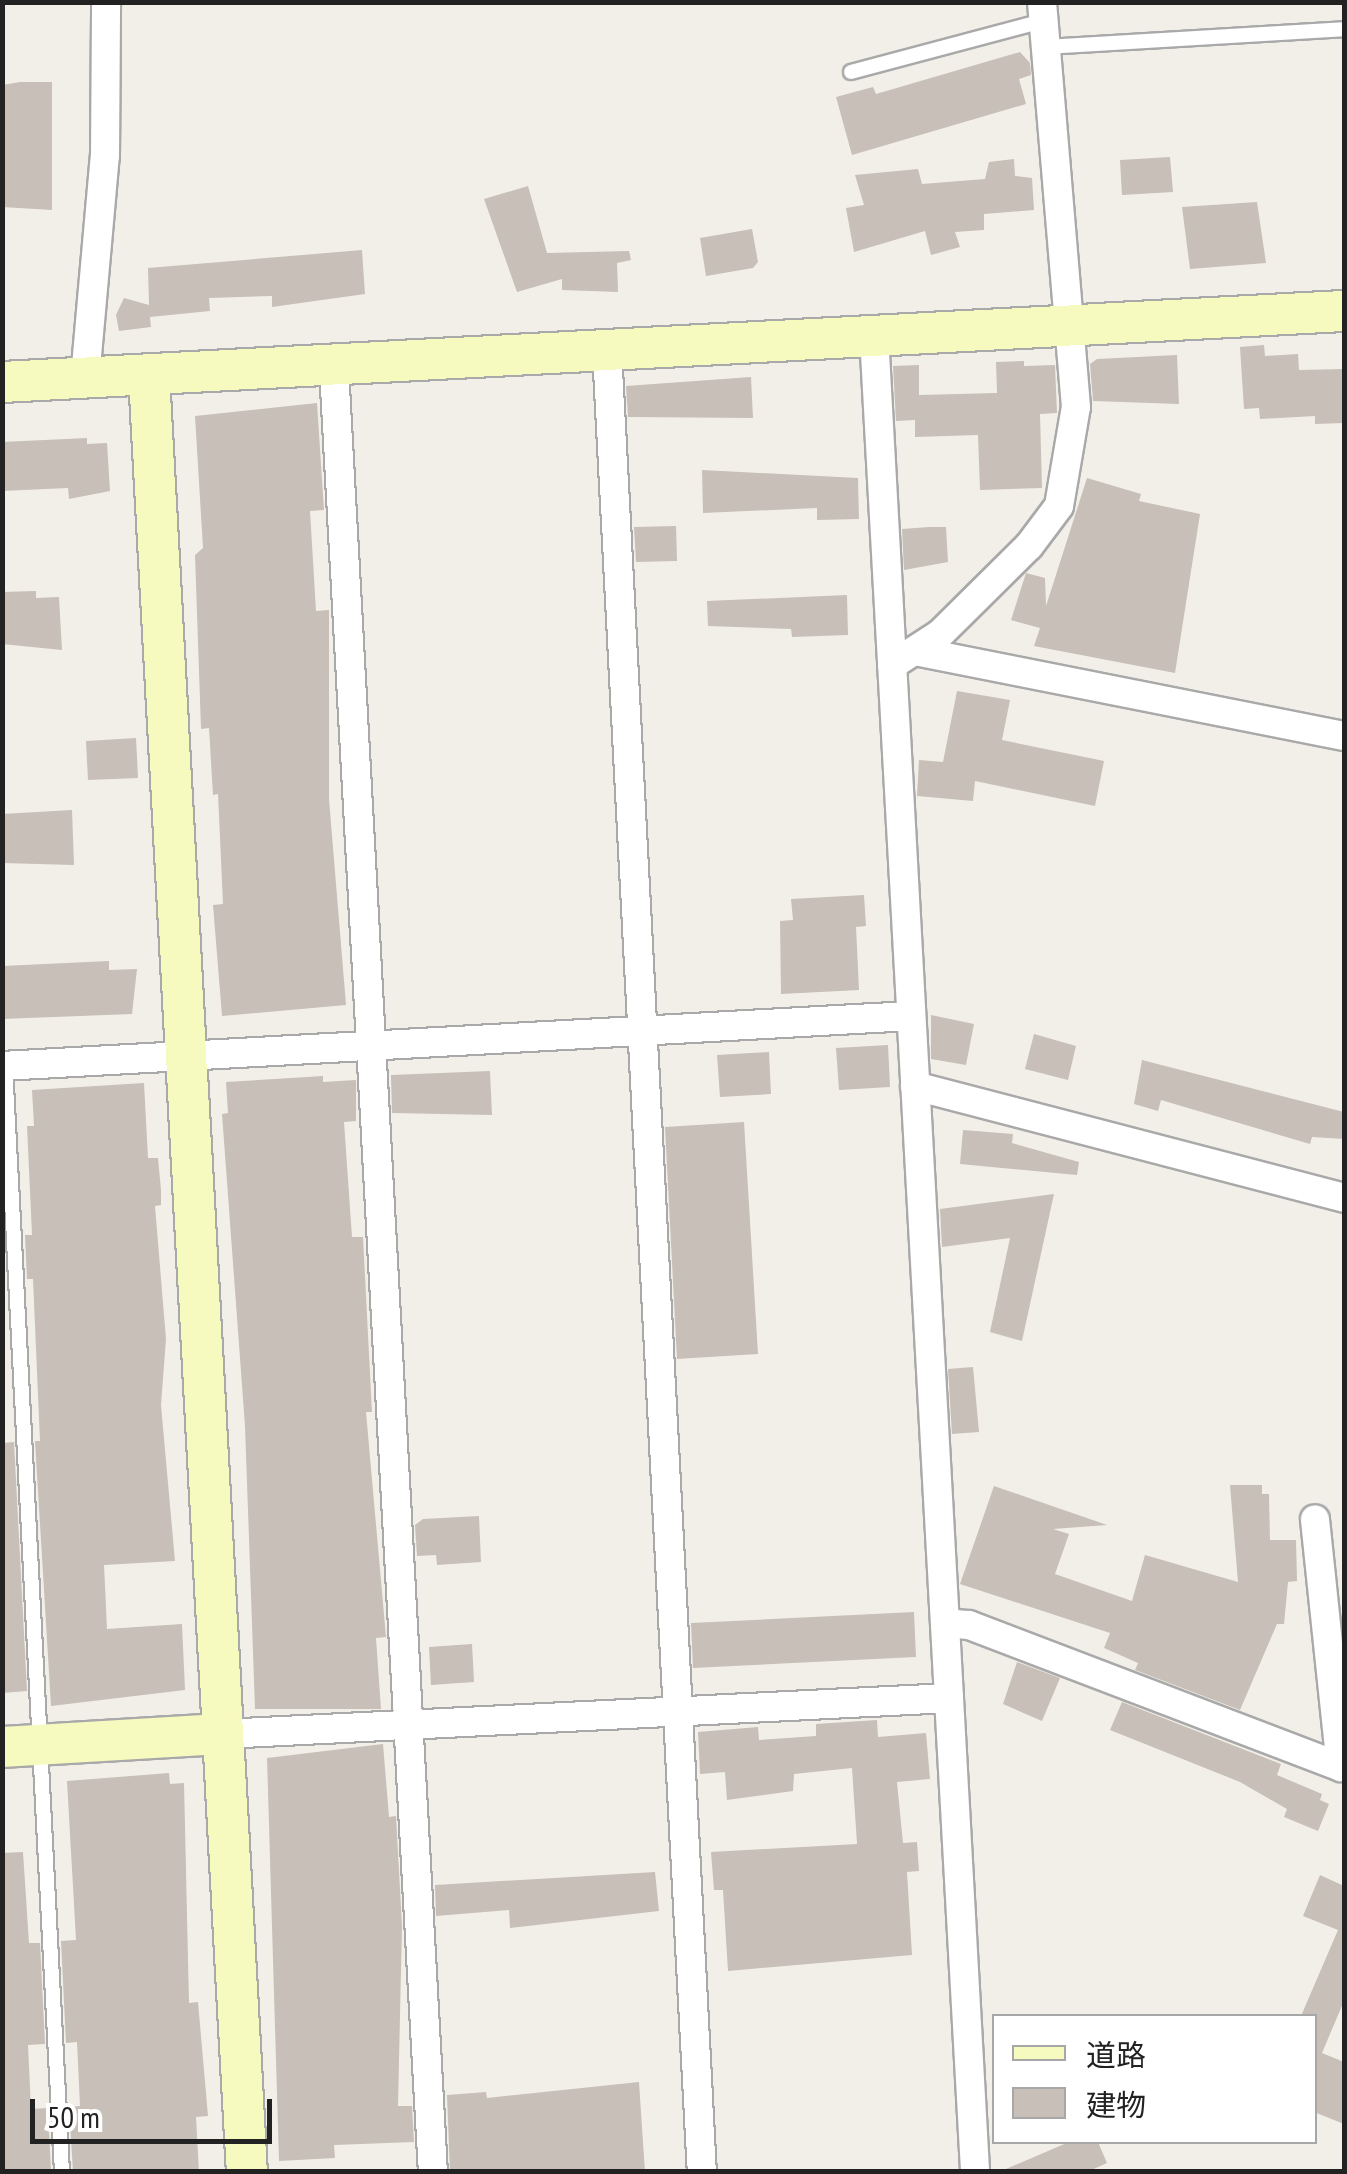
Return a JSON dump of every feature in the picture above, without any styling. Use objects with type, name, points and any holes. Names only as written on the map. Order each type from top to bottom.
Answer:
[{"type":"street","points":[[85,378],[105,156],[106,2]]},
{"type":"street","points":[[892,665],[920,652],[1030,546],[1059,506],[1076,407],[1043,23]]},
{"type":"street","points":[[2,382],[334,368],[1344,311]]},
{"type":"street","points":[[874,336],[975,2172]]},
{"type":"street","points":[[607,350],[702,2172]]},
{"type":"street","points":[[334,368],[433,2172]]},
{"type":"street","points":[[148,376],[247,2172]]},
{"type":"street","points":[[920,652],[1344,736]]},
{"type":"street","points":[[4,1066],[911,1016]]},
{"type":"street","points":[[915,1086],[1344,1198]]},
{"type":"street","points":[[945,1623],[969,1625],[1341,1767],[1332,1579],[1315,1519]]},
{"type":"street","points":[[22,1746],[949,1698]]},
{"type":"lane","points":[[851,72],[1043,23],[1344,29]]},
{"type":"lane","points":[[4,1066],[22,1746],[62,2172]]},
{"type":"building","points":[[1020,52],[1030,63],[1031,75],[1019,79],[1026,104],[852,155],[836,97],[873,87],[876,94]]},
{"type":"building","points":[[52,82],[52,210],[2,207],[2,85]]},
{"type":"building","points":[[1170,157],[1173,192],[1122,195],[1120,160]]},
{"type":"building","points":[[1014,159],[1015,176],[1032,178],[1034,210],[984,214],[984,230],[955,232],[960,247],[931,255],[925,231],[854,252],[846,208],[864,205],[855,175],[918,169],[922,184],[985,179],[989,162]]},
{"type":"building","points":[[528,186],[547,253],[629,251],[631,260],[617,263],[618,292],[562,290],[562,279],[517,292],[484,199]]},
{"type":"building","points":[[1257,202],[1266,263],[1190,269],[1182,207]]},
{"type":"building","points":[[752,229],[758,262],[753,268],[706,276],[700,238]]},
{"type":"building","points":[[362,250],[365,294],[272,307],[272,296],[209,298],[210,311],[150,317],[151,327],[119,331],[116,315],[124,298],[149,305],[148,268]]},
{"type":"building","points":[[1264,345],[1265,356],[1298,354],[1299,370],[1344,369],[1344,423],[1315,424],[1315,416],[1260,419],[1259,408],[1244,409],[1240,347]]},
{"type":"building","points":[[1177,355],[1179,404],[1093,401],[1090,364],[1097,359]]},
{"type":"building","points":[[1024,361],[1024,366],[1055,365],[1057,413],[1040,414],[1042,488],[980,490],[978,435],[915,437],[915,420],[896,421],[893,366],[919,365],[919,395],[997,393],[996,362]]},
{"type":"building","points":[[751,377],[753,418],[628,417],[626,386]]},
{"type":"building","points":[[317,403],[324,510],[310,511],[316,611],[329,610],[329,799],[346,1005],[222,1016],[213,905],[223,904],[218,794],[213,795],[209,728],[201,729],[195,555],[203,548],[195,416]]},
{"type":"building","points":[[87,438],[87,444],[107,443],[110,491],[69,499],[68,488],[2,491],[2,442]]},
{"type":"building","points":[[702,470],[858,478],[859,519],[817,520],[817,508],[703,513]]},
{"type":"building","points":[[1087,478],[1141,494],[1139,501],[1200,514],[1175,673],[1034,646],[1040,628],[1011,620],[1026,573],[1045,578],[1046,606]]},
{"type":"building","points":[[676,526],[677,561],[636,562],[634,527]]},
{"type":"building","points":[[946,527],[948,562],[904,570],[902,529]]},
{"type":"building","points":[[36,591],[36,598],[59,597],[62,650],[2,644],[2,592]]},
{"type":"building","points":[[847,595],[848,635],[792,637],[791,629],[708,626],[707,601]]},
{"type":"building","points":[[957,691],[1010,700],[1002,740],[1104,761],[1095,806],[975,781],[973,801],[917,796],[919,760],[943,762]]},
{"type":"building","points":[[136,738],[138,778],[88,780],[86,741]]},
{"type":"building","points":[[72,810],[74,865],[2,863],[2,814]]},
{"type":"building","points":[[864,895],[866,926],[856,927],[859,990],[781,994],[780,921],[793,920],[791,899]]},
{"type":"building","points":[[109,961],[109,970],[137,969],[132,1014],[2,1019],[2,966]]},
{"type":"building","points":[[931,1015],[974,1024],[966,1065],[931,1059]]},
{"type":"building","points":[[1034,1034],[1076,1046],[1068,1080],[1025,1069]]},
{"type":"building","points":[[888,1045],[890,1087],[839,1090],[836,1048]]},
{"type":"building","points":[[769,1052],[771,1094],[720,1097],[717,1055]]},
{"type":"building","points":[[1142,1060],[1344,1112],[1344,1139],[1312,1137],[1310,1144],[1161,1100],[1158,1111],[1134,1104]]},
{"type":"building","points":[[490,1071],[492,1115],[392,1113],[391,1075]]},
{"type":"building","points":[[323,1076],[323,1082],[356,1080],[356,1121],[344,1122],[352,1237],[363,1237],[372,1412],[366,1412],[386,1637],[376,1638],[381,1709],[255,1709],[245,1426],[222,1114],[228,1113],[226,1082]]},
{"type":"building","points":[[144,1083],[148,1158],[158,1158],[161,1190],[161,1205],[155,1206],[166,1339],[161,1405],[175,1561],[104,1565],[107,1629],[182,1624],[185,1690],[51,1706],[35,1441],[40,1441],[33,1279],[27,1279],[25,1235],[32,1235],[27,1126],[34,1126],[32,1090]]},
{"type":"building","points":[[744,1122],[758,1354],[677,1359],[665,1127]]},
{"type":"building","points":[[963,1130],[1013,1134],[1012,1143],[1079,1162],[1077,1175],[960,1164]]},
{"type":"building","points":[[1054,1194],[1022,1341],[990,1332],[1010,1238],[942,1247],[940,1209]]},
{"type":"building","points":[[973,1367],[979,1432],[952,1434],[948,1369]]},
{"type":"building","points":[[14,1442],[27,1691],[2,1693],[2,1443]]},
{"type":"building","points":[[1230,1485],[1262,1485],[1262,1494],[1269,1494],[1270,1540],[1296,1540],[1297,1581],[1288,1582],[1284,1624],[1277,1624],[1240,1710],[1135,1670],[1138,1663],[1104,1648],[1110,1633],[960,1584],[994,1486],[1107,1525],[1053,1529],[1069,1534],[1055,1574],[1132,1601],[1145,1555],[1238,1582]]},
{"type":"building","points":[[479,1516],[481,1562],[437,1565],[436,1555],[417,1556],[415,1525],[423,1519]]},
{"type":"building","points":[[914,1612],[916,1657],[693,1668],[691,1623]]},
{"type":"building","points":[[472,1644],[474,1682],[431,1685],[429,1647]]},
{"type":"building","points":[[1017,1662],[1060,1678],[1042,1721],[1003,1704]]},
{"type":"building","points":[[1122,1702],[1281,1764],[1277,1775],[1322,1794],[1320,1800],[1329,1804],[1318,1831],[1284,1817],[1287,1809],[1240,1782],[1110,1730]]},
{"type":"building","points":[[877,1720],[878,1737],[926,1733],[930,1779],[897,1782],[903,1843],[917,1842],[919,1871],[907,1872],[912,1955],[728,1971],[723,1890],[714,1890],[711,1852],[857,1844],[852,1768],[794,1774],[793,1791],[727,1800],[725,1772],[700,1774],[698,1732],[758,1727],[759,1740],[816,1736],[816,1724]]},
{"type":"building","points":[[383,1744],[389,1817],[396,1816],[402,1926],[398,2106],[412,2106],[414,2142],[334,2145],[335,2158],[279,2161],[267,1758]]},
{"type":"building","points":[[169,1773],[170,1784],[184,1783],[189,2003],[198,2002],[208,2116],[196,2117],[199,2172],[73,2172],[69,2107],[80,2106],[77,2042],[66,2043],[61,1941],[76,1940],[67,1781]]},
{"type":"building","points":[[23,1852],[29,1943],[40,1943],[45,2044],[28,2045],[31,2109],[48,2108],[51,2172],[2,2172],[2,1853]]},
{"type":"building","points":[[655,1872],[659,1911],[510,1928],[509,1910],[436,1916],[435,1885]]},
{"type":"building","points":[[1320,1875],[1344,1886],[1344,2001],[1322,2053],[1344,2062],[1344,2124],[1317,2113],[1317,2014],[1302,2014],[1338,1930],[1303,1916]]},
{"type":"building","points":[[639,2082],[645,2172],[450,2172],[447,2095],[486,2092],[487,2098]]},
{"type":"building","points":[[1064,2144],[1099,2144],[1107,2163],[1087,2172],[999,2172]]}]
